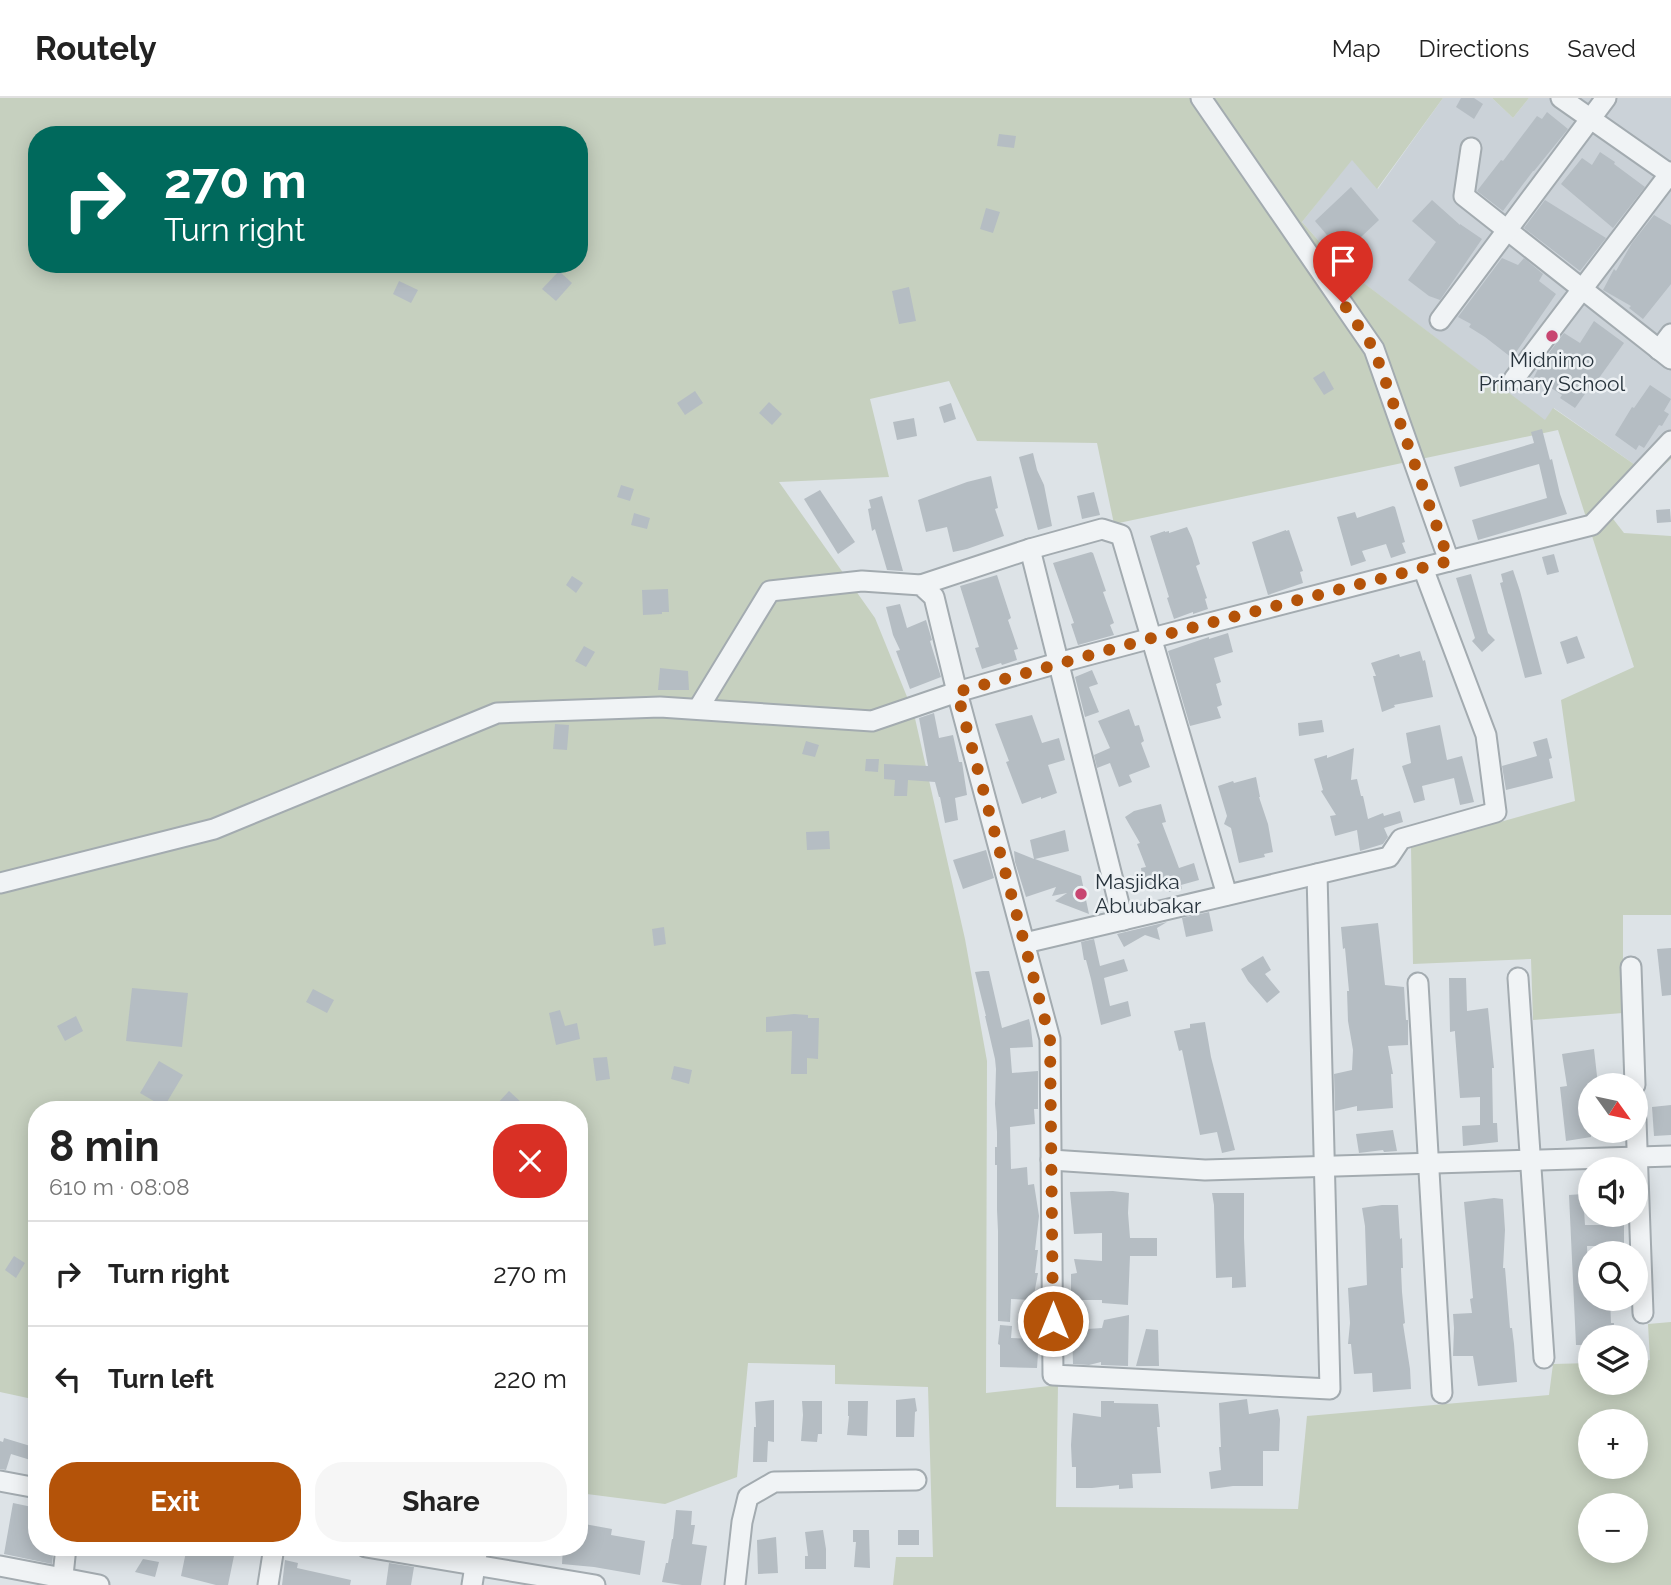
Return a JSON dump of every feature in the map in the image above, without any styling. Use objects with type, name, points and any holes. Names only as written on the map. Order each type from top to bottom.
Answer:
[{"type":"street","points":[[1201,98],[1374,349],[1449,561]]},
{"type":"street","points":[[1514,379],[1671,174],[1561,98]]},
{"type":"street","points":[[1440,320],[1606,98]]},
{"type":"street","points":[[1471,148],[1464,195],[1582,289],[1667,348]]},
{"type":"street","points":[[0,883],[214,829],[497,713],[660,707],[872,721],[957,692],[1058,663],[1592,526],[1671,441]]},
{"type":"street","points":[[698,709],[770,591],[862,580],[920,586],[1030,549],[1102,529],[1121,535],[1227,895]]},
{"type":"street","points":[[1030,549],[1123,920]]},
{"type":"street","points":[[1025,943],[1389,857],[1401,839],[1496,812],[1486,735],[1423,568]]},
{"type":"street","points":[[920,586],[934,597],[1050,1039],[1053,1375],[1331,1389],[1317,874]]},
{"type":"street","points":[[1631,967],[1635,1073]]},
{"type":"street","points":[[1518,978],[1544,1359]]},
{"type":"street","points":[[1418,984],[1442,1393]]},
{"type":"street","points":[[1637,1143],[1637,1157],[1671,1156]]},
{"type":"street","points":[[1051,1160],[1205,1170],[1578,1159]]},
{"type":"street","points":[[1640,1227],[1643,1313]]},
{"type":"street","points":[[735,1585],[741,1522],[748,1497],[774,1482],[916,1480]]},
{"type":"street","points":[[0,1481],[28,1486]]},
{"type":"street","points":[[62,1582],[65,1556]]},
{"type":"street","points":[[268,1585],[273,1556]]},
{"type":"street","points":[[472,1585],[477,1556],[595,1585]]},
{"type":"street","points":[[0,1566],[62,1582],[99,1585]]},
{"type":"shaded area","name":"Midnimo Primary School","points":[[1443,98],[1492,98],[1513,118],[1529,98],[1671,98],[1671,429],[1641,469],[1554,408],[1545,421],[1340,265],[1302,222],[1352,159],[1378,189]]},
{"type":"green space","points":[[0,98],[1443,98],[1377,189],[1352,160],[1302,222],[1340,265],[1545,420],[1553,408],[1641,469],[1671,429],[1671,459],[1610,515],[1624,533],[1671,536],[1671,915],[1623,915],[1623,1013],[1533,1020],[1531,959],[1413,964],[1411,847],[1575,801],[1561,700],[1634,667],[1558,430],[1114,524],[1097,443],[977,441],[949,381],[870,399],[889,477],[779,482],[875,618],[914,714],[965,939],[987,1061],[986,1393],[1058,1385],[1056,1507],[1298,1509],[1307,1416],[1549,1395],[1553,1364],[1578,1363],[1578,1395],[1648,1395],[1648,1324],[1671,1322],[1671,1585],[893,1585],[896,1557],[933,1557],[928,1387],[835,1384],[835,1365],[748,1363],[737,1477],[665,1504],[588,1494],[588,1101],[28,1101],[28,1398],[0,1392]]},
{"type":"green space","points":[[1492,98],[1529,98],[1513,118]]},
{"type":"building","points":[[1461,98],[1474,98],[1483,104],[1474,119],[1456,107]]},
{"type":"building","points":[[1547,112],[1568,129],[1503,211],[1477,191],[1537,116],[1542,119]]},
{"type":"building","points":[[999,134],[1016,136],[1014,148],[997,146]]},
{"type":"building","points":[[1600,152],[1645,187],[1613,228],[1561,184],[1582,158],[1592,165]]},
{"type":"building","points":[[1351,187],[1379,220],[1343,254],[1315,221]]},
{"type":"building","points":[[1432,200],[1460,225],[1482,239],[1440,300],[1429,296],[1408,280],[1436,242],[1412,221]]},
{"type":"building","points":[[1545,200],[1606,238],[1580,271],[1524,228]]},
{"type":"building","points":[[986,208],[1000,212],[993,233],[980,229]]},
{"type":"building","points":[[1654,215],[1671,225],[1671,284],[1643,319],[1629,308],[1631,306],[1603,290],[1614,269],[1616,271],[1632,243]]},
{"type":"building","points":[[1502,258],[1518,265],[1524,258],[1543,274],[1539,281],[1556,294],[1512,358],[1469,327],[1471,324],[1458,317]]},
{"type":"building","points":[[557,273],[561,273],[572,283],[556,301],[542,289]]},
{"type":"building","points":[[399,281],[418,290],[411,303],[393,294]]},
{"type":"building","points":[[909,287],[916,321],[899,324],[892,291]]},
{"type":"building","points":[[1594,321],[1624,343],[1575,408],[1560,398],[1562,395],[1534,377],[1564,333],[1580,343]]},
{"type":"building","points":[[1324,371],[1334,389],[1324,395],[1313,378]]},
{"type":"building","points":[[1650,385],[1671,399],[1664,411],[1669,414],[1644,448],[1639,445],[1636,450],[1615,435],[1632,407],[1634,408]]},
{"type":"building","points":[[695,391],[703,403],[685,415],[677,403]]},
{"type":"building","points":[[769,402],[782,414],[772,425],[759,413]]},
{"type":"building","points":[[951,403],[956,419],[944,423],[939,407]]},
{"type":"building","points":[[914,418],[917,436],[897,440],[893,422]]},
{"type":"building","points":[[1542,429],[1567,514],[1478,540],[1472,520],[1547,498],[1539,464],[1460,487],[1454,467],[1534,443],[1531,432]]},
{"type":"building","points":[[1033,453],[1044,485],[1052,526],[1038,530],[1019,457]]},
{"type":"building","points":[[991,476],[998,508],[995,509],[1004,536],[953,552],[947,527],[926,532],[918,500]]},
{"type":"building","points":[[621,485],[634,489],[630,501],[617,497]]},
{"type":"building","points":[[820,490],[855,542],[838,554],[804,499]]},
{"type":"building","points":[[1094,492],[1100,515],[1082,519],[1077,496]]},
{"type":"building","points":[[882,496],[903,571],[887,570],[875,529],[872,531],[869,500]]},
{"type":"building","points":[[1393,506],[1406,553],[1391,558],[1386,544],[1362,551],[1366,561],[1351,566],[1337,517],[1355,512],[1357,518]]},
{"type":"building","points":[[1670,509],[1671,522],[1657,523],[1656,510]]},
{"type":"building","points":[[634,513],[650,518],[647,529],[631,525]]},
{"type":"building","points":[[1187,527],[1200,564],[1196,566],[1208,609],[1174,619],[1150,536]]},
{"type":"building","points":[[1289,530],[1303,571],[1300,572],[1303,583],[1268,595],[1252,542]]},
{"type":"building","points":[[1091,552],[1106,591],[1103,592],[1114,623],[1110,625],[1114,635],[1078,645],[1071,624],[1074,623],[1053,563]]},
{"type":"building","points":[[1554,554],[1559,572],[1547,575],[1542,557]]},
{"type":"building","points":[[1513,570],[1542,674],[1525,678],[1500,583],[1503,582],[1501,574]]},
{"type":"building","points":[[1471,574],[1488,633],[1495,640],[1482,652],[1472,641],[1475,638],[1456,578]]},
{"type":"building","points":[[997,575],[1011,618],[1008,620],[1018,649],[1014,650],[1017,660],[982,669],[975,648],[979,647],[960,586]]},
{"type":"building","points":[[572,576],[583,583],[576,593],[566,585]]},
{"type":"building","points":[[668,589],[669,612],[643,615],[642,590]]},
{"type":"building","points":[[900,604],[907,628],[926,620],[941,677],[910,689],[896,651],[900,650],[886,607]]},
{"type":"building","points":[[1228,633],[1233,652],[1214,658],[1221,682],[1216,684],[1222,705],[1217,707],[1221,718],[1190,726],[1168,651]]},
{"type":"building","points":[[1577,636],[1585,658],[1567,664],[1560,642]]},
{"type":"building","points":[[584,646],[595,652],[586,667],[575,661]]},
{"type":"building","points":[[1420,651],[1423,661],[1425,660],[1433,697],[1394,705],[1395,707],[1382,712],[1371,663]]},
{"type":"building","points":[[660,668],[688,671],[689,690],[658,690]]},
{"type":"building","points":[[1092,670],[1098,684],[1089,687],[1099,712],[1085,717],[1075,677]]},
{"type":"building","points":[[1129,709],[1135,726],[1139,725],[1144,741],[1141,743],[1150,767],[1129,775],[1132,782],[1119,787],[1110,763],[1097,768],[1094,755],[1110,748],[1098,721]]},
{"type":"building","points":[[934,713],[939,738],[953,735],[959,762],[962,762],[967,795],[955,798],[958,820],[945,823],[935,782],[908,780],[907,796],[894,796],[895,780],[884,779],[884,764],[928,766],[919,718]]},
{"type":"building","points":[[1032,715],[1042,743],[1059,738],[1065,760],[1048,765],[1057,793],[1022,804],[995,724]]},
{"type":"building","points":[[1322,720],[1324,732],[1299,736],[1298,723]]},
{"type":"building","points":[[555,724],[569,725],[567,750],[553,749]]},
{"type":"building","points":[[1440,725],[1447,760],[1462,756],[1474,802],[1460,805],[1454,778],[1422,786],[1425,800],[1414,803],[1402,766],[1411,763],[1406,733]]},
{"type":"building","points":[[1547,738],[1553,778],[1506,790],[1502,766],[1537,756],[1533,742]]},
{"type":"building","points":[[806,741],[819,745],[815,757],[802,754]]},
{"type":"building","points":[[1354,748],[1351,780],[1357,779],[1368,819],[1383,813],[1384,816],[1400,811],[1403,822],[1384,828],[1388,837],[1383,844],[1360,851],[1357,830],[1335,836],[1330,816],[1336,815],[1321,791],[1323,790],[1314,759],[1327,755],[1327,758]]},
{"type":"building","points":[[866,759],[879,759],[878,772],[865,771]]},
{"type":"building","points":[[1256,777],[1273,852],[1264,854],[1265,857],[1239,863],[1231,828],[1224,824],[1227,816],[1218,786]]},
{"type":"building","points":[[1161,804],[1166,822],[1162,823],[1179,868],[1194,863],[1199,880],[1169,892],[1166,883],[1143,886],[1141,868],[1146,867],[1137,844],[1140,843],[1125,817],[1134,811]]},
{"type":"building","points":[[1065,830],[1069,851],[1035,859],[1081,876],[1089,914],[1055,901],[1067,893],[1052,896],[1056,887],[1026,897],[1015,862],[1014,851],[1034,859],[1030,840]]},
{"type":"building","points":[[829,831],[830,849],[807,850],[806,832]]},
{"type":"building","points":[[986,850],[994,878],[963,889],[953,860]]},
{"type":"building","points":[[1209,912],[1213,931],[1186,937],[1182,918]]},
{"type":"building","points":[[1167,922],[1157,928],[1160,940],[1145,935],[1124,947],[1117,934]]},
{"type":"building","points":[[1378,923],[1385,985],[1404,987],[1408,1045],[1388,1046],[1393,1074],[1393,1108],[1357,1111],[1357,1106],[1335,1111],[1334,1074],[1352,1070],[1353,1050],[1348,1021],[1349,991],[1341,927]]},
{"type":"building","points":[[664,927],[666,944],[654,946],[652,929]]},
{"type":"building","points":[[1094,939],[1100,966],[1124,959],[1128,971],[1104,978],[1110,1006],[1128,1001],[1131,1016],[1101,1025],[1081,942]]},
{"type":"building","points":[[1671,948],[1671,995],[1662,996],[1657,949]]},
{"type":"building","points":[[1263,956],[1271,970],[1265,974],[1280,992],[1267,1003],[1241,969]]},
{"type":"building","points":[[989,971],[1002,1028],[1029,1019],[1033,1047],[1010,1048],[1012,1073],[1038,1071],[1038,1109],[1034,1109],[1035,1124],[1010,1127],[1011,1169],[1027,1167],[1028,1185],[1034,1184],[1039,1216],[1035,1250],[1038,1250],[1035,1273],[1038,1273],[1033,1300],[1011,1299],[1010,1322],[998,1321],[996,1069],[975,972]]},
{"type":"building","points":[[1449,978],[1466,978],[1467,1011],[1488,1008],[1494,1068],[1493,1123],[1497,1123],[1498,1142],[1463,1146],[1462,1126],[1480,1125],[1480,1097],[1460,1098],[1455,1031],[1450,1032]]},
{"type":"building","points":[[132,988],[188,993],[182,1047],[126,1041]]},
{"type":"building","points":[[313,989],[334,1000],[327,1013],[306,1002]]},
{"type":"building","points":[[560,1010],[565,1026],[577,1023],[580,1039],[556,1045],[549,1013]]},
{"type":"building","points":[[794,1014],[819,1018],[818,1059],[807,1058],[807,1074],[791,1074],[792,1031],[766,1032],[766,1017]]},
{"type":"building","points":[[76,1016],[83,1031],[65,1041],[57,1026]]},
{"type":"building","points":[[1205,1022],[1211,1057],[1235,1150],[1222,1153],[1217,1132],[1200,1135],[1182,1050],[1179,1051],[1174,1031],[1190,1028],[1190,1024]]},
{"type":"building","points":[[1594,1049],[1597,1073],[1578,1073],[1578,1139],[1566,1141],[1560,1087],[1567,1086],[1562,1054]]},
{"type":"building","points":[[607,1057],[610,1079],[596,1081],[593,1058]]},
{"type":"building","points":[[159,1061],[183,1075],[168,1101],[154,1101],[140,1093]]},
{"type":"building","points":[[674,1066],[692,1070],[689,1084],[671,1079]]},
{"type":"building","points":[[509,1091],[520,1101],[500,1101]]},
{"type":"building","points":[[1671,1105],[1671,1135],[1654,1136],[1652,1107]]},
{"type":"building","points":[[1393,1130],[1397,1151],[1359,1153],[1356,1134]]},
{"type":"building","points":[[1070,1192],[1129,1193],[1130,1238],[1157,1238],[1157,1256],[1130,1256],[1128,1305],[1102,1303],[1102,1300],[1071,1300],[1071,1274],[1077,1273],[1074,1259],[1102,1261],[1102,1233],[1074,1234]]},
{"type":"building","points":[[1212,1193],[1244,1193],[1246,1287],[1232,1288],[1232,1277],[1216,1278]]},
{"type":"building","points":[[1578,1194],[1578,1227],[1624,1227],[1624,1241],[1578,1241],[1578,1311],[1611,1311],[1611,1323],[1614,1323],[1578,1325],[1578,1345],[1576,1345],[1569,1195]]},
{"type":"building","points":[[1503,1199],[1503,1268],[1517,1382],[1478,1386],[1473,1356],[1453,1356],[1453,1314],[1472,1313],[1464,1202]]},
{"type":"building","points":[[1398,1205],[1400,1239],[1402,1238],[1403,1324],[1411,1389],[1373,1392],[1372,1373],[1354,1374],[1351,1344],[1348,1344],[1348,1288],[1367,1285],[1362,1208]]},
{"type":"building","points":[[14,1256],[25,1263],[16,1278],[5,1270]]},
{"type":"building","points":[[1129,1315],[1128,1366],[1101,1365],[1101,1362],[1089,1365],[1073,1364],[1072,1330],[1102,1328],[1104,1320]]},
{"type":"building","points":[[1000,1325],[1012,1326],[1011,1338],[1039,1339],[1037,1368],[1000,1367]]},
{"type":"building","points":[[1146,1329],[1158,1330],[1159,1366],[1136,1366]]},
{"type":"building","points":[[915,1398],[917,1411],[914,1437],[896,1437],[896,1400]]},
{"type":"building","points":[[1247,1399],[1249,1414],[1278,1409],[1279,1451],[1263,1451],[1263,1486],[1211,1489],[1209,1472],[1221,1470],[1219,1403]]},
{"type":"building","points":[[774,1400],[774,1442],[768,1441],[767,1462],[753,1462],[755,1402]]},
{"type":"building","points":[[802,1401],[822,1401],[822,1434],[818,1434],[817,1442],[801,1441]]},
{"type":"building","points":[[848,1401],[868,1401],[867,1436],[847,1435]]},
{"type":"building","points":[[1101,1401],[1158,1404],[1161,1473],[1132,1474],[1133,1488],[1119,1489],[1119,1485],[1076,1488],[1076,1467],[1072,1467],[1071,1445],[1073,1413],[1101,1417]]},
{"type":"building","points":[[4,1438],[28,1445],[28,1459],[11,1454],[6,1470],[0,1469],[0,1441],[3,1442]]},
{"type":"building","points":[[13,1503],[28,1506],[28,1556],[53,1556],[52,1564],[4,1554]]},
{"type":"building","points":[[676,1510],[692,1511],[691,1525],[695,1525],[692,1544],[707,1546],[701,1585],[662,1582],[673,1539]]},
{"type":"building","points":[[588,1525],[612,1529],[611,1535],[645,1541],[640,1575],[562,1564],[562,1556],[588,1556]]},
{"type":"building","points":[[823,1530],[826,1569],[805,1569],[805,1556],[808,1556],[805,1532]]},
{"type":"building","points":[[853,1530],[869,1530],[870,1568],[854,1567],[856,1542],[853,1542]]},
{"type":"building","points":[[898,1530],[919,1530],[919,1545],[898,1545]]},
{"type":"building","points":[[776,1537],[778,1573],[758,1574],[757,1540]]},
{"type":"building","points":[[185,1556],[234,1556],[228,1585],[216,1585],[181,1576]]},
{"type":"building","points":[[143,1559],[159,1562],[155,1577],[135,1572]]},
{"type":"building","points":[[285,1560],[298,1563],[297,1568],[351,1580],[350,1585],[282,1585]]},
{"type":"building","points":[[389,1563],[414,1567],[411,1585],[386,1585]]},
{"type":"place","name":"Midnimo Primary School","points":[[1552,336]]},
{"type":"place","name":"Masjidka Abuubakar","points":[[1081,894]]},
{"type":"route","points":[[1053,1321],[1050,1039],[957,692],[1449,561],[1374,349],[1343,303]]}]
